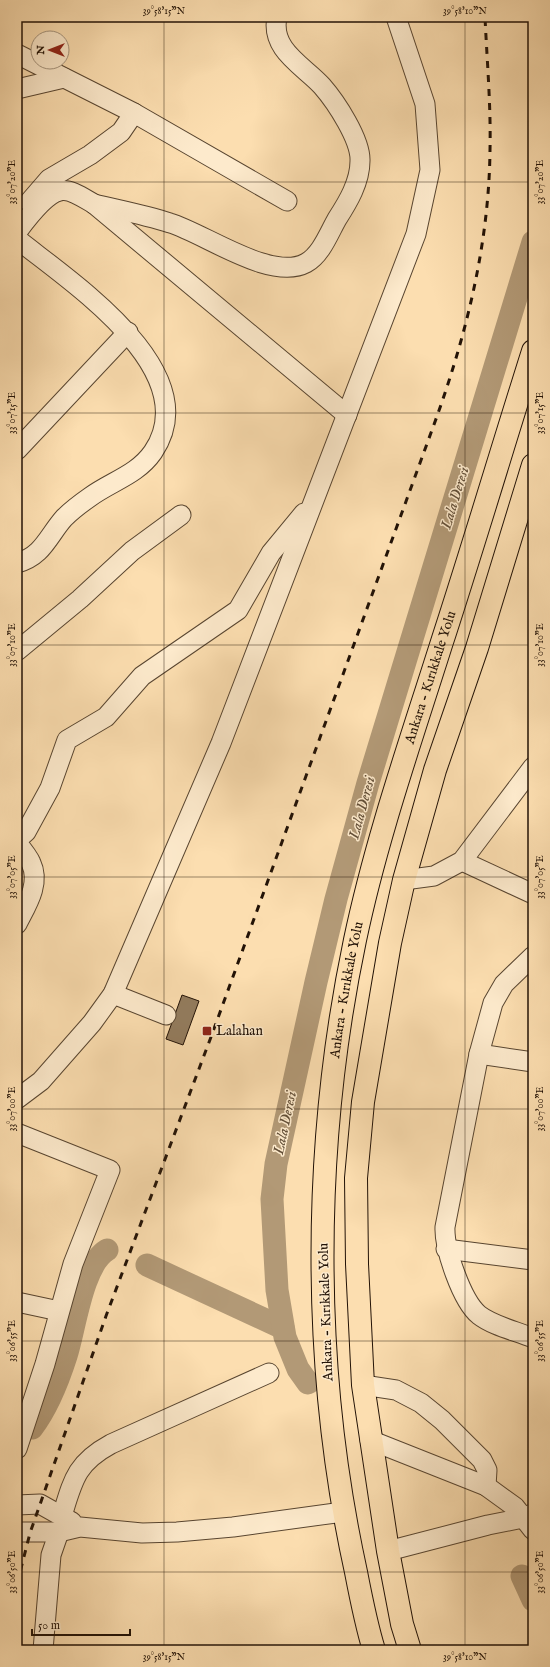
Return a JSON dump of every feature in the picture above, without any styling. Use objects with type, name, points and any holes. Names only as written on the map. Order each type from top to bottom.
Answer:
[{"type":"highway","name":"Ankara - Kırıkkale Yolu","points":[[374,1650],[343,1512],[331,1418],[325,1340],[325,1179],[330,1098],[339,1024],[355,938],[375,860],[533,351]]},
{"type":"highway","points":[[410,1650],[402,1624],[388,1551],[370,1440],[363,1385],[356,1264],[356,1170],[363,1102],[390,943],[404,880],[435,770],[477,648],[533,465]]},
{"type":"street","points":[[94,204],[172,223],[229,250],[278,267],[305,264],[315,256],[346,206],[356,183],[360,160],[356,143],[342,114],[322,86],[286,53],[276,34],[277,17]]},
{"type":"street","points":[[17,1099],[41,1080],[92,1023],[113,994],[221,743],[416,234],[430,170],[425,104],[396,17]]},
{"type":"street","points":[[17,54],[134,113],[287,201]]},
{"type":"street","points":[[17,89],[64,78]]},
{"type":"street","points":[[32,213],[30,201],[48,179],[90,155],[121,132],[134,113]]},
{"type":"street","points":[[17,232],[32,213],[48,198],[60,191],[72,192],[94,204],[347,414]]},
{"type":"street","points":[[17,240],[106,310],[128,332],[158,377],[165,405],[165,420],[161,436],[154,451],[142,465],[131,474],[97,492],[75,508],[59,525],[46,545],[34,556],[17,563]]},
{"type":"street","points":[[17,450],[128,332]]},
{"type":"street","points":[[17,924],[30,900],[34,879],[31,863],[17,841],[26,832],[50,788],[67,740],[106,717],[142,676],[238,610],[271,553],[315,499]]},
{"type":"street","points":[[17,651],[80,599],[132,551],[181,515]]},
{"type":"street","points":[[404,880],[434,876],[462,861],[533,767]]},
{"type":"street","points":[[462,861],[533,894]]},
{"type":"street","points":[[533,956],[511,976],[498,992],[490,1015],[479,1054],[445,1227],[446,1249],[468,1301],[475,1312],[486,1320],[533,1338]]},
{"type":"street","points":[[113,994],[166,1015]]},
{"type":"street","points":[[479,1054],[533,1062]]},
{"type":"street","points":[[17,1133],[110,1170],[74,1264],[45,1364],[17,1449]]},
{"type":"street","points":[[446,1249],[533,1260]]},
{"type":"street","points":[[17,1302],[59,1312]]},
{"type":"street","points":[[43,1650],[51,1555],[73,1478],[95,1453],[111,1444],[269,1373]]},
{"type":"street","points":[[363,1385],[396,1390],[432,1411],[482,1460],[487,1470],[486,1486]]},
{"type":"street","points":[[370,1440],[486,1486],[530,1520]]},
{"type":"street","points":[[17,1505],[40,1504],[61,1524]]},
{"type":"street","points":[[17,1532],[61,1524],[142,1533],[177,1532],[233,1527],[343,1512]]},
{"type":"street","points":[[388,1551],[488,1525],[530,1520]]},
{"type":"building","points":[[182,995],[199,1001],[183,1045],[166,1039]]},
{"type":"waterway","name":"Lala Deresi","points":[[308,1383],[298,1369],[285,1337],[277,1290],[272,1199],[276,1164],[336,899],[368,783],[533,242]]},
{"type":"waterway","points":[[32,1428],[48,1403],[60,1375],[85,1283],[98,1258],[107,1250]]},
{"type":"waterway","points":[[147,1265],[283,1328]]},
{"type":"waterway","points":[[522,1576],[533,1600]]},
{"type":"railway","points":[[17,1584],[30,1533],[106,1316],[211,1037],[432,430],[455,362],[465,327],[480,257],[489,186],[490,117],[485,17]]},
{"type":"place","name":"Lalahan","points":[[207,1031]]}]
